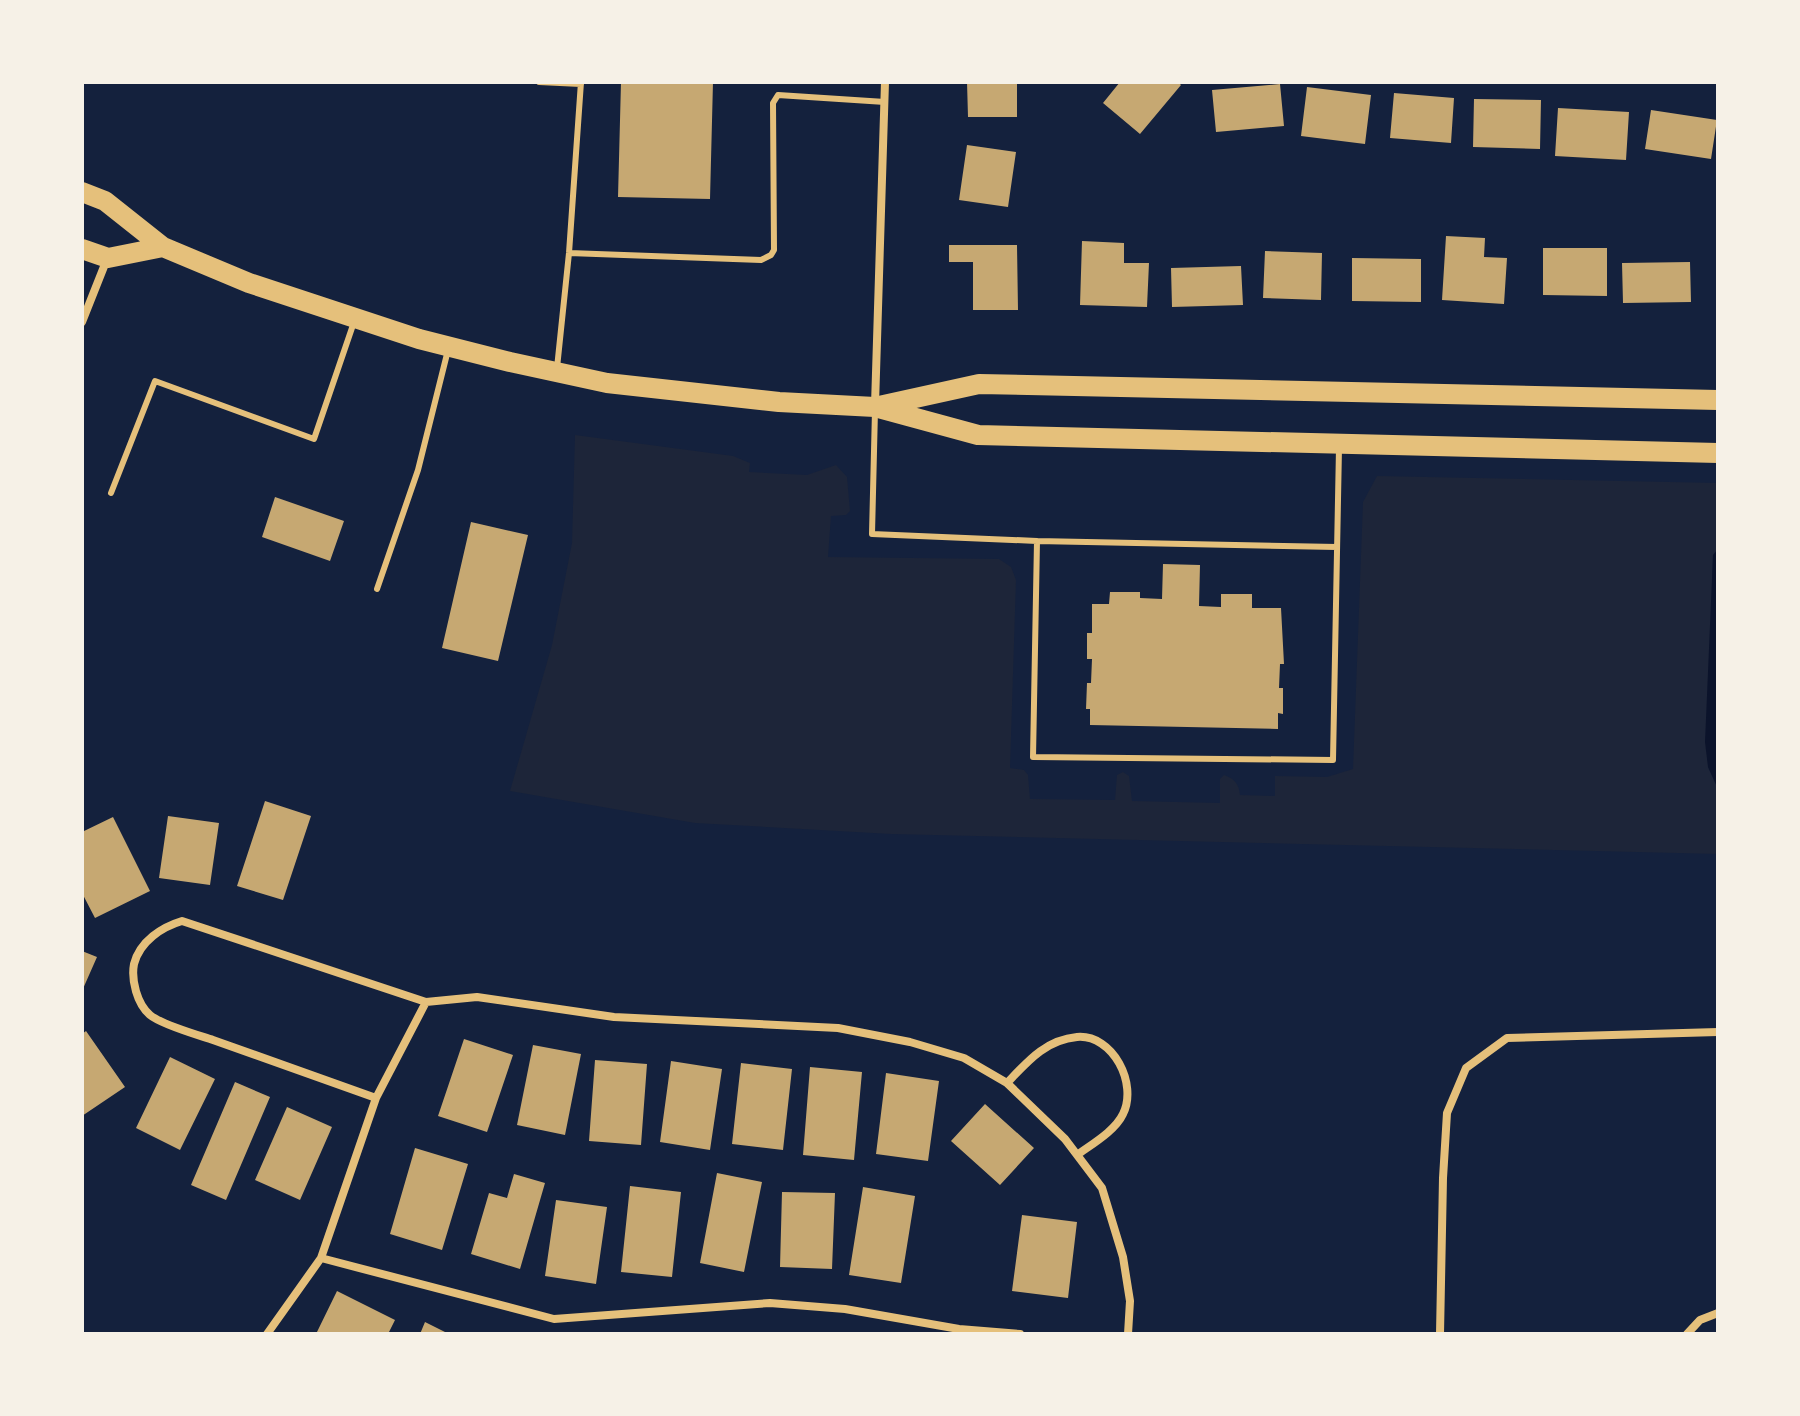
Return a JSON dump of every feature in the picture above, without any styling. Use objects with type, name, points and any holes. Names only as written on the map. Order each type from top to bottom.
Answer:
[{"type":"main road","points":[[82,192],[105,201],[163,247],[249,283],[355,319],[449,346],[607,383],[779,402],[875,407],[978,435],[1718,453]]},
{"type":"main road","points":[[82,249],[108,258],[163,247]]},
{"type":"main road","points":[[875,407],[979,384],[1718,400]]},
{"type":"street","points":[[875,407],[885,82]]},
{"type":"street","points":[[82,322],[108,258]]},
{"type":"street","points":[[376,1098],[150,1015],[137,996],[133,982],[134,964],[141,947],[166,926],[182,921],[426,1002],[477,997],[614,1017],[838,1028],[910,1042],[964,1058],[1007,1083],[1065,1139],[1102,1188],[1123,1257],[1130,1301],[1128,1334]]},
{"type":"street","points":[[267,1334],[321,1258],[376,1098],[426,1002]]},
{"type":"street","points":[[1440,1334],[1447,1113],[1466,1068],[1507,1038],[1718,1032]]},
{"type":"street","points":[[1007,1083],[1040,1048],[1078,1037],[1095,1041],[1113,1053],[1128,1088],[1123,1114],[1100,1138],[1077,1155]]},
{"type":"street","points":[[321,1258],[554,1319],[770,1303],[845,1309],[959,1329],[1020,1334]]},
{"type":"street","points":[[1687,1334],[1700,1320],[1718,1313]]},
{"type":"lane","points":[[539,82],[581,83],[569,253],[556,372]]},
{"type":"lane","points":[[569,253],[761,260],[774,250],[773,103],[778,95],[885,102]]},
{"type":"lane","points":[[111,493],[155,381],[314,439],[355,319]]},
{"type":"lane","points":[[377,589],[418,470],[449,346]]},
{"type":"lane","points":[[875,407],[872,534],[1337,547]]},
{"type":"lane","points":[[1037,541],[1033,757],[1333,760],[1339,444]]},
{"type":"shaded area","points":[[575,435],[733,456],[750,463],[749,472],[807,475],[836,465],[847,477],[850,511],[846,515],[831,516],[828,557],[999,559],[1011,567],[1016,580],[1010,768],[1024,770],[1028,775],[1030,799],[1115,800],[1117,775],[1123,772],[1129,776],[1132,801],[1220,803],[1220,779],[1224,775],[1236,782],[1240,795],[1275,796],[1275,776],[1327,777],[1353,769],[1363,502],[1377,476],[1718,483],[1718,549],[1713,555],[1708,767],[1718,789],[1718,854],[891,834],[695,823],[510,791],[552,645],[572,543]]},
{"type":"shaded area","points":[[1718,549],[1718,789],[1708,767],[1705,742],[1713,555]]},
{"type":"building","points":[[621,82],[713,82],[710,199],[618,197]]},
{"type":"building","points":[[967,82],[1017,82],[1017,117],[968,117]]},
{"type":"building","points":[[1120,82],[1178,82],[1181,85],[1140,134],[1103,103]]},
{"type":"building","points":[[1280,84],[1284,126],[1216,132],[1212,90]]},
{"type":"building","points":[[1307,87],[1371,95],[1365,144],[1301,136]]},
{"type":"building","points":[[1394,93],[1454,98],[1451,143],[1390,138]]},
{"type":"building","points":[[1474,99],[1541,100],[1540,149],[1473,147]]},
{"type":"building","points":[[1558,108],[1629,112],[1626,160],[1555,156]]},
{"type":"building","points":[[1651,110],[1717,120],[1711,159],[1645,149]]},
{"type":"building","points":[[967,145],[1016,152],[1008,207],[959,200]]},
{"type":"building","points":[[1446,236],[1485,238],[1484,257],[1507,258],[1504,304],[1442,300]]},
{"type":"building","points":[[1082,241],[1124,243],[1124,263],[1149,263],[1147,307],[1080,305]]},
{"type":"building","points":[[949,245],[1017,245],[1018,310],[973,310],[973,262],[949,262]]},
{"type":"building","points":[[1543,248],[1607,248],[1607,296],[1543,295]]},
{"type":"building","points":[[1265,251],[1322,253],[1321,300],[1263,298]]},
{"type":"building","points":[[1352,258],[1421,259],[1421,302],[1352,301]]},
{"type":"building","points":[[1690,262],[1691,302],[1623,303],[1622,263]]},
{"type":"building","points":[[1241,266],[1243,305],[1172,307],[1171,268]]},
{"type":"building","points":[[275,497],[344,521],[330,561],[262,537]]},
{"type":"building","points":[[471,522],[528,535],[498,661],[442,648]]},
{"type":"building","points":[[1163,564],[1200,565],[1199,606],[1221,607],[1221,594],[1252,594],[1252,608],[1281,608],[1284,664],[1280,664],[1279,688],[1283,688],[1283,714],[1278,713],[1278,729],[1090,725],[1090,709],[1086,709],[1092,659],[1087,659],[1087,633],[1092,633],[1092,604],[1109,604],[1110,592],[1140,592],[1140,598],[1162,599]]},
{"type":"building","points":[[265,801],[311,816],[283,900],[237,886]]},
{"type":"building","points":[[168,816],[219,823],[210,885],[159,878]]},
{"type":"building","points":[[113,817],[150,891],[95,918],[82,893],[82,832]]},
{"type":"building","points":[[82,951],[97,957],[82,991]]},
{"type":"building","points":[[86,1031],[125,1087],[82,1116],[82,1034]]},
{"type":"building","points":[[464,1039],[513,1055],[487,1132],[438,1116]]},
{"type":"building","points":[[533,1045],[581,1054],[565,1135],[517,1125]]},
{"type":"building","points":[[170,1057],[215,1079],[180,1150],[136,1128]]},
{"type":"building","points":[[595,1060],[647,1064],[641,1145],[589,1141]]},
{"type":"building","points":[[671,1061],[722,1069],[710,1150],[660,1142]]},
{"type":"building","points":[[741,1063],[792,1069],[783,1150],[732,1144]]},
{"type":"building","points":[[810,1067],[862,1072],[854,1160],[803,1155]]},
{"type":"building","points":[[886,1073],[939,1081],[928,1161],[876,1154]]},
{"type":"building","points":[[235,1082],[270,1097],[226,1200],[191,1185]]},
{"type":"building","points":[[985,1104],[1034,1148],[1000,1185],[951,1141]]},
{"type":"building","points":[[287,1107],[332,1127],[300,1200],[255,1180]]},
{"type":"building","points":[[415,1148],[468,1164],[442,1250],[390,1234]]},
{"type":"building","points":[[717,1173],[762,1182],[744,1272],[700,1263]]},
{"type":"building","points":[[514,1174],[545,1183],[520,1269],[471,1254],[489,1193],[507,1198]]},
{"type":"building","points":[[630,1186],[681,1192],[672,1277],[621,1272]]},
{"type":"building","points":[[863,1187],[915,1196],[901,1283],[849,1275]]},
{"type":"building","points":[[782,1192],[835,1193],[832,1269],[780,1267]]},
{"type":"building","points":[[556,1200],[607,1207],[596,1284],[545,1276]]},
{"type":"building","points":[[1022,1215],[1077,1222],[1068,1298],[1012,1291]]},
{"type":"building","points":[[337,1291],[395,1320],[388,1334],[316,1334]]},
{"type":"building","points":[[425,1322],[449,1334],[420,1334]]}]
